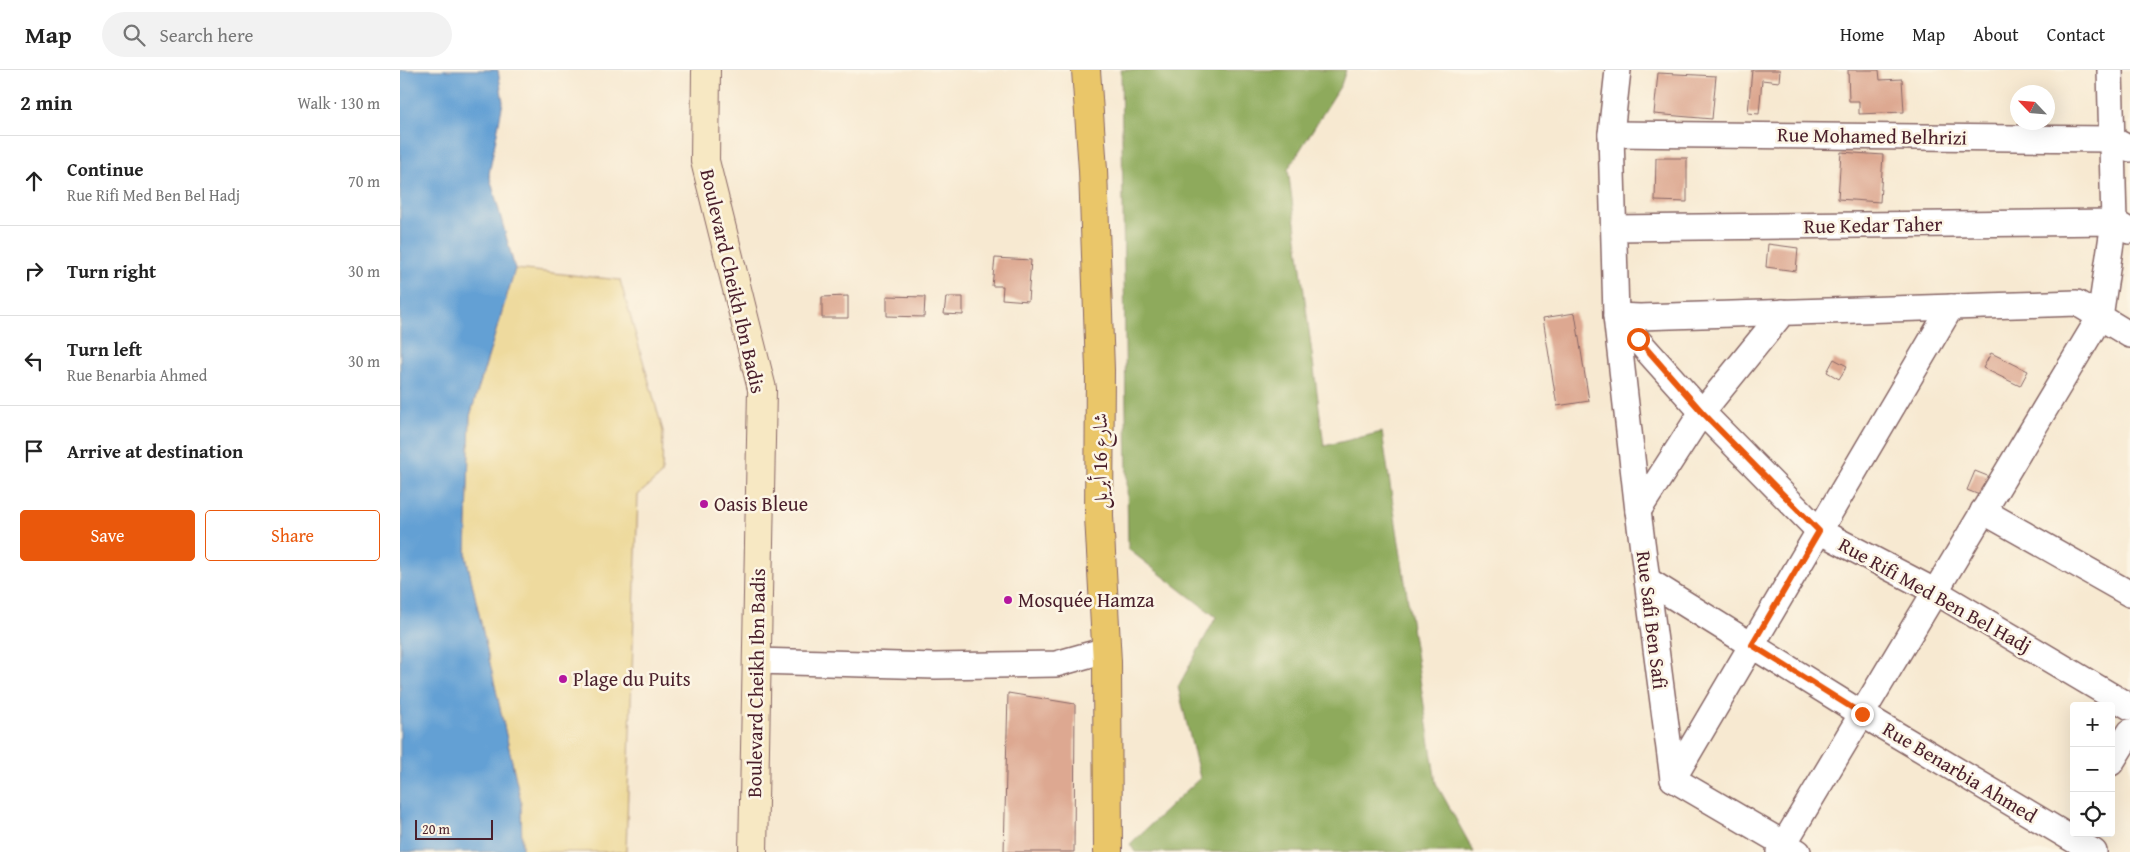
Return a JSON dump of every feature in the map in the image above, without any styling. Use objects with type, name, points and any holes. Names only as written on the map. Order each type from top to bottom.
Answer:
[{"type":"main road","name":"شارع 16 أبريل","points":[[1086,70],[1093,170],[1100,370],[1099,516],[1106,650],[1108,852]]},
{"type":"street","name":"Boulevard Cheikh Ibn Badis","points":[[706,70],[705,161],[762,389],[753,852]]},
{"type":"street","points":[[1618,70],[1611,134],[1616,316],[1640,317],[2077,303],[2130,335]]},
{"type":"street","points":[[1951,307],[1673,779],[1787,849],[1862,714],[2100,317],[2122,227],[2121,144],[2110,70]]},
{"type":"street","name":"Rue Mohamed Belhrizi","points":[[1611,134],[2121,144]]},
{"type":"street","name":"Rue Kedar Taher","points":[[1614,228],[2122,227]]},
{"type":"street","points":[[1638,511],[1702,412],[1783,312]]},
{"type":"street","name":"Rue Rifi Med Ben Bel Hadj","points":[[1616,316],[1702,412],[1819,531],[1936,592],[2130,707]]},
{"type":"street","name":"Rue Safi Ben Safi","points":[[1616,316],[1638,511],[1673,779]]},
{"type":"street","points":[[1984,511],[2130,594]]},
{"type":"street","name":"Rue Benarbia Ahmed","points":[[1647,580],[1862,714],[2094,852]]},
{"type":"street","points":[[756,661],[935,666],[1056,664],[1106,650]]},
{"type":"street","points":[[2115,756],[2130,732]]},
{"type":"green space","points":[[1121,70],[1346,70],[1341,85],[1288,169],[1324,446],[1382,432],[1436,783],[1474,852],[1135,852],[1130,844],[1200,778],[1178,687],[1216,617],[1128,549]]},
{"type":"sand","name":"Plage du Puits","points":[[515,269],[620,280],[663,431],[662,474],[638,495],[626,851],[522,852],[521,802],[466,556],[470,416]]},
{"type":"water","points":[[400,70],[498,70],[503,102],[489,174],[515,269],[470,416],[466,556],[521,802],[522,852],[400,852]]},
{"type":"building","points":[[1752,70],[1780,70],[1779,82],[1762,80],[1759,114],[1748,113]]},
{"type":"building","points":[[1848,70],[1879,70],[1880,80],[1902,79],[1904,112],[1859,114],[1859,101],[1849,101]]},
{"type":"building","points":[[1658,73],[1716,76],[1712,119],[1654,114]]},
{"type":"building","points":[[1841,152],[1883,155],[1880,202],[1838,199]]},
{"type":"building","points":[[1656,158],[1687,158],[1687,202],[1655,201]]},
{"type":"building","points":[[1768,244],[1798,248],[1796,271],[1766,267]]},
{"type":"building","points":[[995,258],[1031,260],[1028,301],[1002,299],[1003,286],[992,286]]},
{"type":"building","points":[[848,296],[848,318],[822,318],[822,297]]},
{"type":"building","points":[[887,296],[925,297],[924,317],[887,316]]},
{"type":"building","points":[[946,297],[963,297],[963,315],[944,314]]},
{"type":"building","points":[[1575,313],[1589,401],[1557,406],[1543,318]]},
{"type":"building","points":[[1991,353],[2028,371],[2020,386],[1983,368]]},
{"type":"building","points":[[1834,359],[1847,366],[1839,379],[1827,372]]},
{"type":"building","points":[[1975,471],[2000,481],[1992,500],[1967,490]]},
{"type":"building","points":[[1008,693],[1075,704],[1074,852],[1004,852]]},
{"type":"place","name":"Oasis Bleue","points":[[704,504]]},
{"type":"place","name":"Mosquée Hamza","points":[[1008,600]]},
{"type":"place","name":"Plage du Puits","points":[[563,679]]},
{"type":"route","points":[[1638,339],[1702,412],[1819,531],[1752,645],[1862,714]]}]
